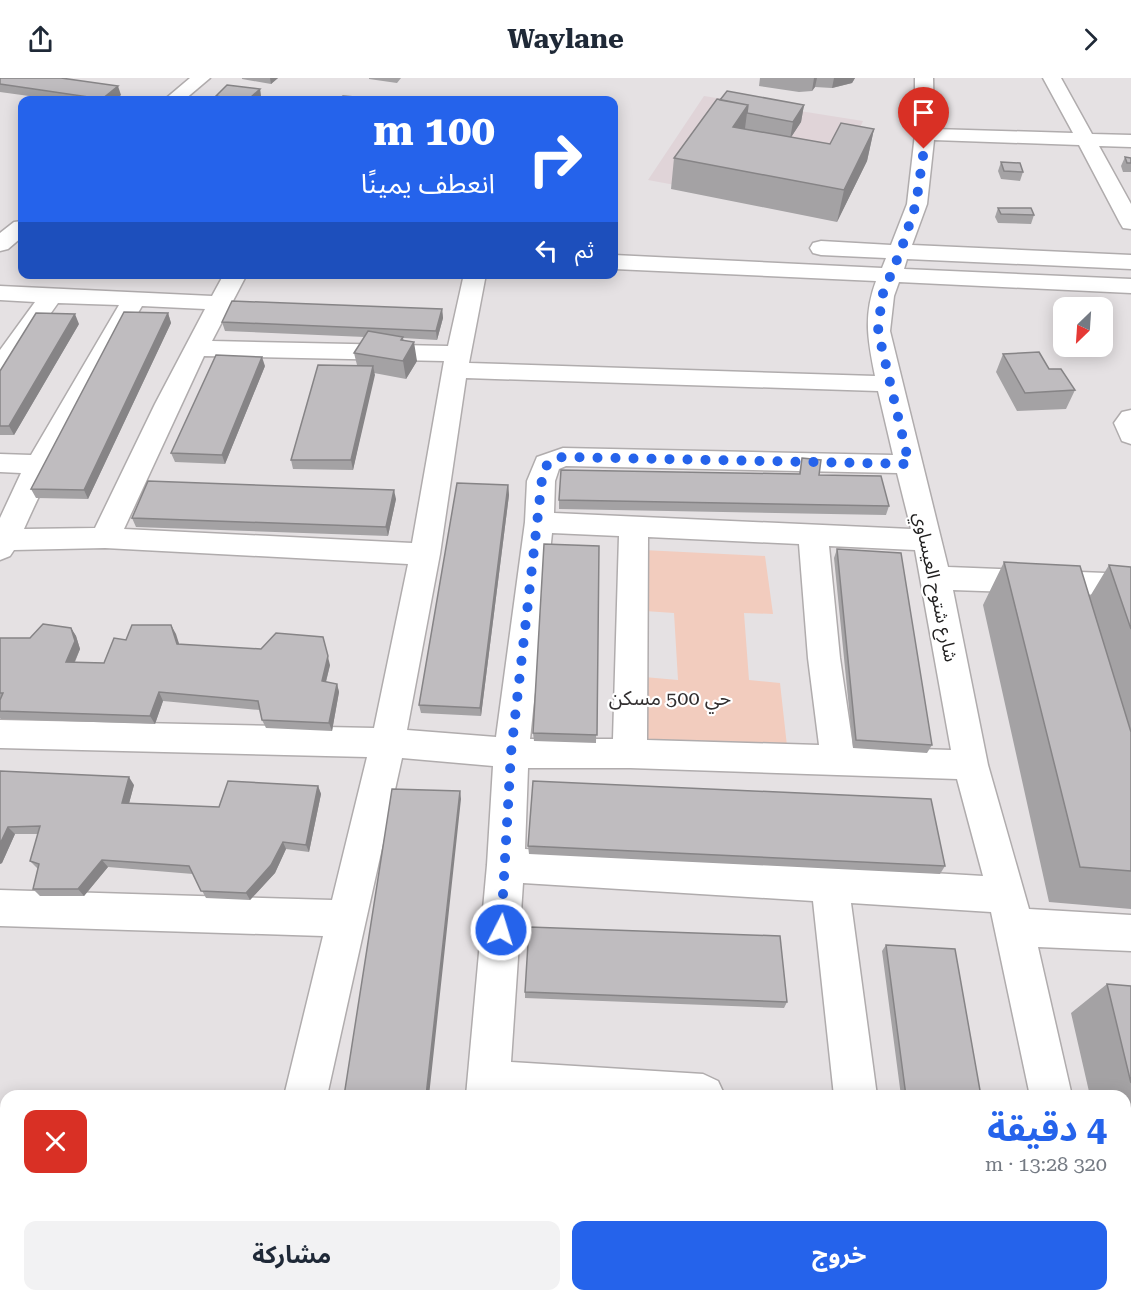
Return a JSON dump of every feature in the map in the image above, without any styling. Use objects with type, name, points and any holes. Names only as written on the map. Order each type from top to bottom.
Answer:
[{"type":"street","points":[[178,96],[201,78]]},
{"type":"street","name":"شارع شتوح العيساوي","points":[[924,78],[925,134],[916,204],[882,296],[878,331],[928,540],[971,765],[1010,911],[1050,1090]]},
{"type":"street","points":[[1052,78],[1131,223]]},
{"type":"street","points":[[925,134],[1131,141]]},
{"type":"street","points":[[5,240],[18,229]]},
{"type":"street","points":[[618,242],[661,243]]},
{"type":"street","points":[[805,247],[896,262],[1131,286]]},
{"type":"street","points":[[618,262],[1131,262]]},
{"type":"street","points":[[105,538],[163,413],[233,279]]},
{"type":"street","points":[[307,1090],[388,743],[425,555],[457,362],[474,279]]},
{"type":"street","points":[[0,293],[220,303]]},
{"type":"street","points":[[0,367],[51,296]]},
{"type":"street","points":[[135,299],[94,366],[39,465],[2,544],[105,538],[425,555]]},
{"type":"street","points":[[197,348],[889,384]]},
{"type":"street","points":[[1131,418],[1127,423],[1131,435]]},
{"type":"street","points":[[518,1090],[487,1089],[506,865],[511,753],[539,522],[543,470],[552,459],[563,457],[909,464]]},
{"type":"street","points":[[0,463],[39,465]]},
{"type":"street","points":[[539,522],[928,540]]},
{"type":"street","points":[[630,754],[634,527]]},
{"type":"street","points":[[813,536],[824,658],[838,761]]},
{"type":"street","points":[[936,578],[1131,585]]},
{"type":"street","points":[[0,734],[388,743],[511,753],[630,754],[971,765]]},
{"type":"street","points":[[506,865],[830,884],[1010,911],[1131,933]]},
{"type":"street","points":[[830,884],[854,1090]]},
{"type":"street","points":[[0,908],[346,919]]},
{"type":"shaded area","points":[[704,96],[863,121],[821,212],[648,180]]},
{"type":"shaded area","points":[[643,550],[765,556],[773,614],[744,613],[749,680],[780,683],[787,746],[643,741],[644,677],[678,680],[674,613],[645,611]]},
{"type":"building","points":[[0,78],[61,78],[118,86],[106,96],[82,96],[0,84]]},
{"type":"building","points":[[227,85],[260,89],[252,96],[216,96]]},
{"type":"building","points":[[727,91],[804,105],[793,122],[747,113],[748,105],[720,100]]},
{"type":"building","points":[[717,99],[748,105],[733,127],[830,144],[841,123],[874,129],[844,190],[674,158]]},
{"type":"building","points":[[1125,157],[1131,158],[1131,163],[1127,163]]},
{"type":"building","points":[[1001,162],[1020,163],[1023,172],[1004,171]]},
{"type":"building","points":[[998,208],[1031,208],[1034,215],[1001,214]]},
{"type":"building","points":[[232,301],[442,309],[436,331],[222,322]]},
{"type":"building","points":[[124,312],[168,313],[84,490],[31,489]]},
{"type":"building","points":[[36,313],[75,314],[9,426],[0,426],[0,371]]},
{"type":"building","points":[[368,331],[403,337],[401,340],[414,342],[403,361],[354,353]]},
{"type":"building","points":[[1039,352],[1049,369],[1061,369],[1075,390],[1025,393],[1003,354]]},
{"type":"building","points":[[216,355],[262,357],[222,455],[171,453]]},
{"type":"building","points":[[318,365],[373,366],[351,460],[291,460]]},
{"type":"building","points":[[802,458],[821,460],[819,475],[881,476],[889,506],[559,500],[561,470],[800,474]]},
{"type":"building","points":[[148,481],[394,490],[386,527],[132,518]]},
{"type":"building","points":[[457,483],[508,485],[480,708],[419,705]]},
{"type":"building","points":[[544,544],[599,546],[597,735],[533,733]]},
{"type":"building","points":[[837,549],[901,553],[932,745],[856,740]]},
{"type":"building","points":[[1004,562],[1080,566],[1131,732],[1131,871],[1080,867]]},
{"type":"building","points":[[1109,565],[1131,567],[1131,629]]},
{"type":"building","points":[[43,624],[71,628],[75,641],[66,662],[104,663],[114,638],[126,640],[132,625],[171,625],[177,644],[261,649],[276,633],[323,637],[328,656],[322,681],[337,684],[329,723],[262,720],[258,701],[159,692],[150,716],[0,711],[0,700],[3,693],[0,693],[0,638],[30,638]]},
{"type":"building","points":[[0,771],[129,777],[122,803],[219,807],[228,781],[318,786],[306,845],[283,842],[271,865],[246,893],[201,891],[189,866],[102,860],[78,889],[33,889],[39,864],[30,861],[40,826],[8,827],[0,844]]},
{"type":"building","points":[[533,781],[931,799],[945,866],[528,846]]},
{"type":"building","points":[[392,789],[460,791],[427,1090],[345,1090]]},
{"type":"building","points":[[529,927],[780,936],[787,1002],[525,992]]},
{"type":"building","points":[[886,945],[955,949],[980,1090],[905,1090]]},
{"type":"building","points":[[1107,984],[1131,986],[1131,1083]]},
{"type":"district","name":"حي 500 مسكن","points":[[670,698]]},
{"type":"route","points":[[501,930],[511,753],[539,522],[543,470],[552,459],[563,457],[909,464],[878,331],[882,296],[901,250],[916,204],[924,149]]}]
